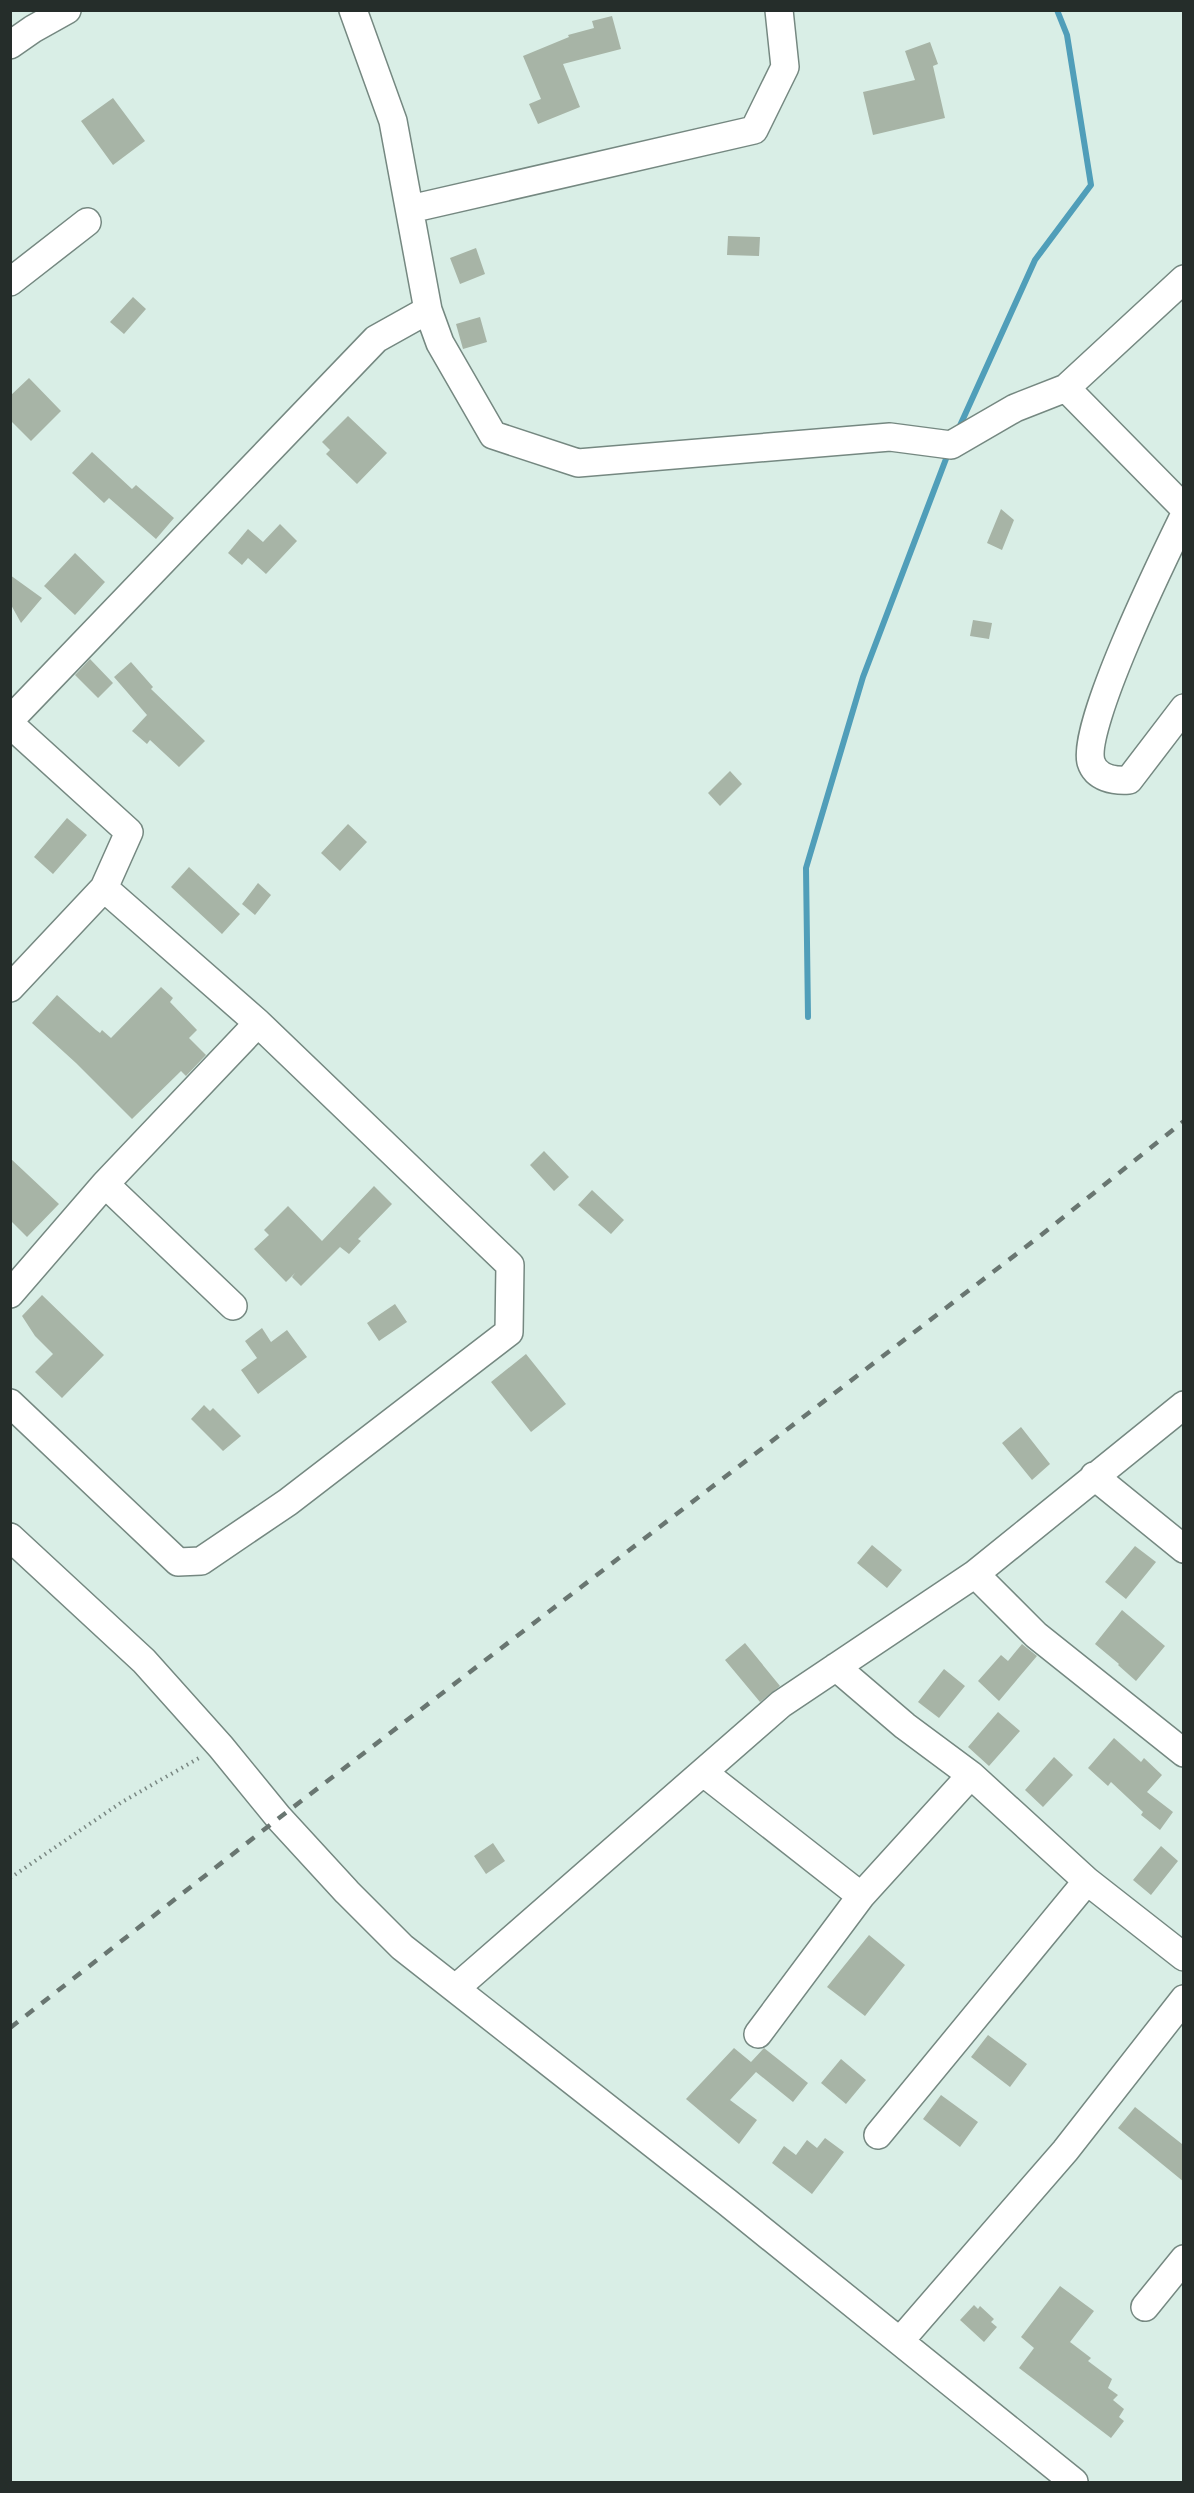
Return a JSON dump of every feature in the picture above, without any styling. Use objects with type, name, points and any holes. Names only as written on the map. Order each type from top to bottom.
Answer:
[{"type":"street","points":[[10,45],[67,10]]},
{"type":"street","points":[[353,10],[393,121],[428,310],[440,343],[493,435],[578,463],[890,437],[951,445],[1015,408],[1066,387],[1184,279]]},
{"type":"street","points":[[410,209],[754,130],[785,67],[779,10]]},
{"type":"street","points":[[10,282],[87,222]]},
{"type":"street","points":[[10,988],[104,888],[129,832],[10,722],[376,339],[428,310]]},
{"type":"street","points":[[1066,387],[1184,508]]},
{"type":"street","points":[[1184,516],[1144,602],[1100,708],[1090,747],[1091,762],[1097,773],[1115,781],[1129,780],[1184,708]]},
{"type":"street","points":[[10,1403],[177,1562],[201,1561],[288,1502],[508,1332],[510,1265],[258,1023],[104,888]]},
{"type":"street","points":[[10,1294],[105,1184],[258,1023]]},
{"type":"street","points":[[105,1184],[233,1306]]},
{"type":"street","points":[[456,1988],[781,1704],[975,1574],[1184,1405]]},
{"type":"street","points":[[1094,1476],[1184,1549]]},
{"type":"street","points":[[10,1537],[144,1661],[221,1747],[279,1818],[347,1892],[402,1947],[900,2341],[1074,2482]]},
{"type":"street","points":[[975,1574],[1036,1635],[1184,1753]]},
{"type":"street","points":[[836,1667],[905,1726],[971,1775],[1087,1881],[1184,1957]]},
{"type":"street","points":[[704,1773],[861,1896]]},
{"type":"street","points":[[758,2034],[861,1896],[971,1775]]},
{"type":"street","points":[[878,2135],[1087,1881]]},
{"type":"street","points":[[900,2341],[1065,2151],[1184,1999]]},
{"type":"street","points":[[1145,2307],[1184,2259]]},
{"type":"path","points":[[10,1878],[122,1802],[182,1766],[221,1747]]},
{"type":"building","points":[[612,16],[621,49],[563,64],[580,107],[538,124],[529,104],[541,99],[523,56],[569,37],[568,35],[594,28],[592,21]]},
{"type":"building","points":[[930,42],[938,64],[933,66],[945,118],[873,135],[863,92],[915,80],[905,51]]},
{"type":"building","points":[[113,98],[145,141],[113,165],[81,121]]},
{"type":"building","points":[[728,236],[760,237],[759,256],[727,255]]},
{"type":"building","points":[[476,248],[485,274],[460,284],[450,258]]},
{"type":"building","points":[[133,297],[146,309],[124,334],[110,322]]},
{"type":"building","points":[[480,317],[487,342],[463,349],[456,324]]},
{"type":"building","points":[[29,378],[61,411],[31,441],[10,420],[10,396]]},
{"type":"building","points":[[348,416],[387,453],[357,484],[326,454],[330,450],[322,442]]},
{"type":"building","points":[[92,452],[132,489],[136,485],[174,518],[156,539],[109,498],[104,503],[72,473]]},
{"type":"building","points":[[1001,509],[1014,520],[1002,550],[987,543]]},
{"type":"building","points":[[280,524],[297,541],[266,574],[248,558],[242,565],[228,553],[248,529],[263,542]]},
{"type":"building","points":[[75,553],[105,582],[75,615],[44,586]]},
{"type":"building","points":[[10,575],[42,598],[21,623],[10,603]]},
{"type":"building","points":[[973,620],[992,623],[989,639],[970,636]]},
{"type":"building","points":[[90,659],[113,683],[98,698],[75,675]]},
{"type":"building","points":[[131,662],[153,687],[151,689],[205,741],[179,767],[150,740],[147,744],[132,731],[147,715],[114,677]]},
{"type":"building","points":[[730,771],[742,784],[720,806],[708,793]]},
{"type":"building","points":[[67,818],[87,835],[53,874],[34,857]]},
{"type":"building","points":[[348,824],[367,842],[340,871],[321,853]]},
{"type":"building","points":[[189,867],[240,914],[222,934],[171,887]]},
{"type":"building","points":[[258,883],[271,895],[255,915],[242,904]]},
{"type":"building","points":[[161,987],[173,998],[170,1002],[197,1030],[189,1038],[206,1055],[186,1076],[181,1071],[132,1119],[32,1023],[57,995],[96,1030],[100,1033],[102,1030],[111,1038]]},
{"type":"building","points":[[544,1151],[569,1177],[554,1191],[530,1165]]},
{"type":"building","points":[[10,1158],[59,1204],[27,1237],[10,1220]]},
{"type":"building","points":[[374,1186],[392,1204],[358,1239],[361,1241],[349,1254],[340,1247],[301,1286],[292,1277],[295,1273],[286,1282],[254,1249],[269,1235],[264,1230],[288,1206],[322,1241]]},
{"type":"building","points":[[592,1190],[624,1220],[611,1234],[578,1205]]},
{"type":"building","points":[[42,1295],[104,1355],[62,1398],[35,1372],[53,1354],[35,1336],[22,1316]]},
{"type":"building","points":[[395,1304],[407,1322],[379,1341],[367,1323]]},
{"type":"building","points":[[262,1328],[271,1342],[287,1330],[307,1357],[258,1394],[241,1370],[257,1358],[245,1341]]},
{"type":"building","points":[[526,1354],[566,1404],[531,1432],[491,1382]]},
{"type":"building","points":[[204,1405],[210,1411],[213,1408],[241,1436],[223,1451],[191,1419]]},
{"type":"building","points":[[1021,1427],[1050,1464],[1032,1480],[1002,1443]]},
{"type":"building","points":[[872,1545],[902,1570],[887,1588],[857,1563]]},
{"type":"building","points":[[1135,1546],[1156,1562],[1126,1599],[1105,1582]]},
{"type":"building","points":[[1122,1610],[1165,1646],[1136,1681],[1095,1644]]},
{"type":"building","points":[[745,1643],[780,1686],[760,1702],[725,1660]]},
{"type":"building","points":[[1022,1644],[1037,1656],[999,1701],[978,1681],[1001,1655],[1008,1661]]},
{"type":"building","points":[[944,1669],[965,1686],[939,1718],[918,1702]]},
{"type":"building","points":[[998,1712],[1020,1731],[989,1766],[968,1747]]},
{"type":"building","points":[[1114,1738],[1141,1762],[1144,1758],[1162,1775],[1147,1792],[1173,1812],[1160,1830],[1141,1815],[1143,1812],[1111,1782],[1108,1786],[1088,1768]]},
{"type":"building","points":[[1054,1757],[1073,1775],[1043,1807],[1025,1790]]},
{"type":"building","points":[[493,1843],[505,1861],[486,1874],[474,1856]]},
{"type":"building","points":[[1161,1846],[1178,1861],[1151,1895],[1133,1880]]},
{"type":"building","points":[[869,1935],[905,1965],[865,2016],[827,1987]]},
{"type":"building","points":[[988,2035],[1027,2064],[1010,2087],[971,2057]]},
{"type":"building","points":[[734,2048],[751,2062],[764,2048],[808,2083],[793,2102],[756,2072],[730,2100],[757,2120],[739,2144],[686,2099]]},
{"type":"building","points":[[841,2059],[866,2080],[846,2104],[821,2083]]},
{"type":"building","points":[[941,2095],[978,2122],[960,2147],[923,2119]]},
{"type":"building","points":[[1135,2107],[1182,2144],[1184,2142],[1184,2182],[1118,2128]]},
{"type":"building","points":[[825,2138],[844,2152],[812,2194],[772,2163],[784,2146],[796,2155],[807,2140],[817,2148]]},
{"type":"building","points":[[1060,2286],[1094,2311],[1070,2342],[1091,2358],[1088,2361],[1112,2379],[1108,2388],[1118,2395],[1113,2400],[1124,2409],[1119,2417],[1124,2421],[1111,2438],[1019,2368],[1034,2348],[1021,2337]]},
{"type":"building","points":[[974,2305],[978,2309],[980,2306],[994,2319],[991,2322],[997,2327],[984,2342],[960,2320]]},
{"type":"waterway","points":[[958,430],[1035,260],[1091,185],[1067,35],[1057,10]]},
{"type":"waterway","points":[[808,1017],[806,868],[863,677],[949,451]]},
{"type":"railway","points":[[10,2028],[279,1818],[1040,1236],[1184,1121]]}]
